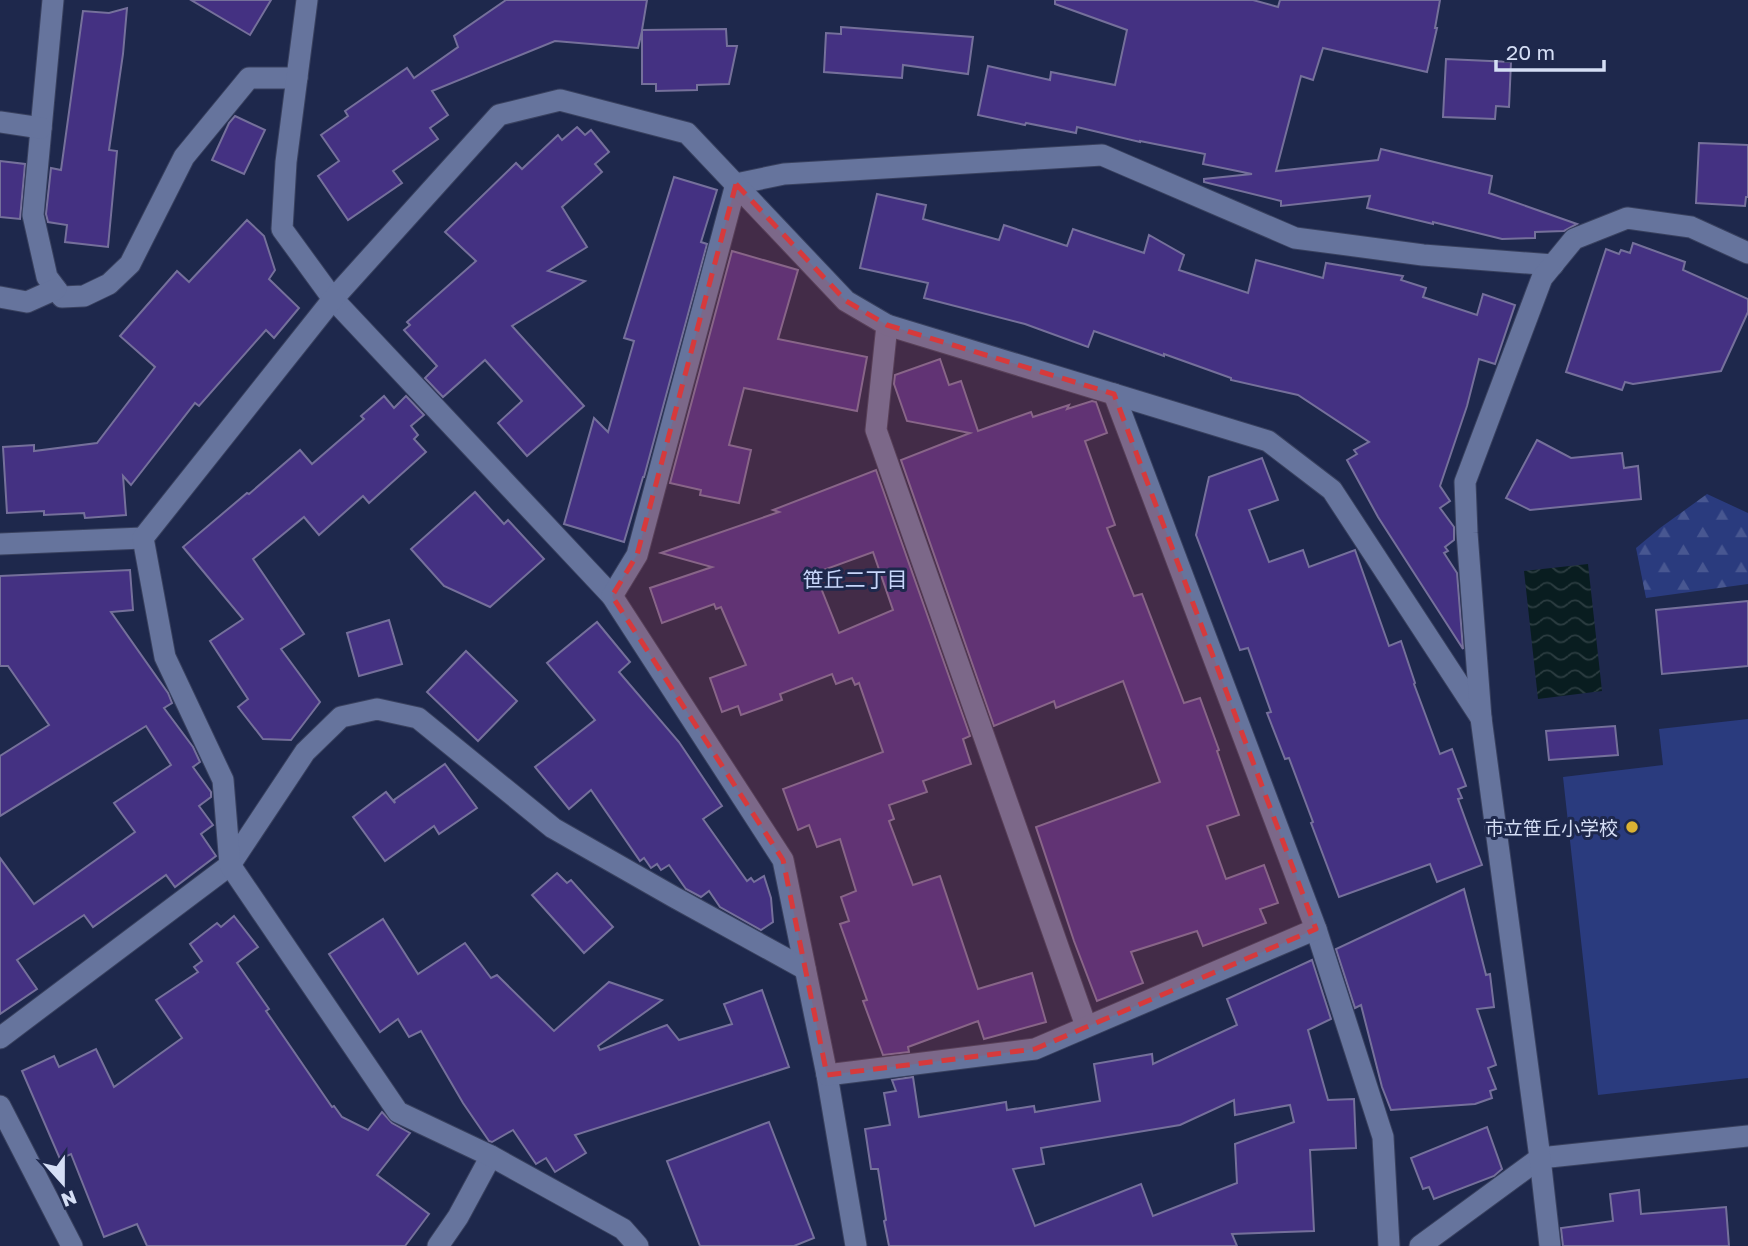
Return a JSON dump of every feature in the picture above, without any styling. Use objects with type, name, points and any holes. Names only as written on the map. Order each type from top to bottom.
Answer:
[{"type":"street","points":[[54,0],[33,215],[47,277],[62,297],[84,296],[108,284],[130,264],[184,157],[249,78],[297,78]]},
{"type":"street","points":[[307,0],[286,162],[282,229],[333,299],[612,596],[783,860],[827,1075],[856,1246]]},
{"type":"street","points":[[638,1246],[623,1229],[491,1156],[398,1112],[230,865],[223,780],[165,657],[143,538],[333,299],[499,115],[560,100],[687,133],[846,300],[887,325],[1268,441],[1332,491],[1481,718]]},
{"type":"street","points":[[0,122],[41,128]]},
{"type":"street","points":[[736,184],[783,174],[1102,155],[1296,238],[1423,255],[1553,265]]},
{"type":"street","points":[[612,596],[637,555],[736,184]]},
{"type":"street","points":[[1550,1246],[1481,718],[1465,482],[1542,278],[1574,239],[1627,218],[1691,227],[1748,253]]},
{"type":"street","points":[[0,297],[27,302],[56,289]]},
{"type":"street","points":[[887,325],[876,430],[1086,1026]]},
{"type":"street","points":[[1114,394],[1316,929],[1383,1137],[1389,1246]]},
{"type":"street","points":[[0,544],[143,538]]},
{"type":"street","points":[[0,1038],[230,865],[304,752],[341,717],[377,709],[418,719],[553,828],[805,969]]},
{"type":"street","points":[[827,1075],[1035,1049],[1316,929]]},
{"type":"street","points":[[0,1106],[72,1246]]},
{"type":"street","points":[[1420,1246],[1540,1158],[1748,1136]]},
{"type":"street","points":[[438,1246],[458,1217],[491,1156]]},
{"type":"highlighted area","points":[[736,184],[846,301],[887,325],[1114,394],[1316,929],[1035,1049],[827,1075],[783,860],[612,596],[637,555]]},
{"type":"green space","points":[[1707,494],[1748,513],[1748,584],[1646,598],[1636,548]]},
{"type":"green space","points":[[1748,719],[1748,1078],[1598,1095],[1563,777],[1663,765],[1659,729]]},
{"type":"water","points":[[1588,564],[1602,691],[1538,699],[1524,571]]},
{"type":"building","points":[[191,0],[271,0],[250,35]]},
{"type":"building","points":[[506,0],[647,0],[642,30],[726,29],[727,46],[737,46],[729,84],[697,85],[697,90],[656,91],[656,84],[642,84],[642,31],[638,48],[555,41],[432,91],[448,115],[430,128],[438,139],[393,171],[402,183],[348,220],[318,176],[339,161],[321,135],[348,116],[345,111],[407,68],[414,78],[458,47],[454,36]]},
{"type":"building","points":[[1055,0],[1253,0],[1278,7],[1280,0],[1440,0],[1427,72],[1323,48],[1313,80],[1301,76],[1276,171],[1378,160],[1381,149],[1492,176],[1489,193],[1577,224],[1564,231],[1535,232],[1535,238],[1502,239],[1367,208],[1370,196],[1281,206],[1281,201],[1204,182],[1204,179],[1252,174],[1203,164],[1205,154],[1077,127],[1076,133],[978,115],[988,66],[1050,80],[1051,72],[1115,85],[1127,30],[1055,4]]},
{"type":"building","points":[[127,8],[109,150],[117,151],[108,247],[65,242],[67,225],[48,222],[46,214],[51,168],[61,170],[83,11],[109,13]]},
{"type":"building","points":[[841,27],[973,37],[968,74],[903,65],[902,78],[824,72],[826,33],[841,34]]},
{"type":"building","points":[[1446,59],[1511,62],[1509,107],[1496,106],[1495,119],[1443,117]]},
{"type":"building","points":[[235,116],[265,130],[244,174],[212,160]]},
{"type":"building","points":[[577,127],[585,135],[591,130],[609,152],[595,164],[602,172],[562,207],[587,247],[548,271],[585,281],[512,326],[584,406],[527,456],[498,423],[522,401],[485,360],[443,397],[425,378],[437,366],[404,330],[410,325],[407,322],[476,261],[445,232],[516,163],[522,169],[558,135],[562,140]]},
{"type":"building","points":[[1699,143],[1748,145],[1748,197],[1745,206],[1696,203]]},
{"type":"building","points":[[0,161],[25,164],[20,219],[0,217]]},
{"type":"building","points":[[674,177],[717,190],[701,242],[707,244],[624,542],[564,524],[594,418],[608,432],[634,341],[624,338]]},
{"type":"building","points":[[877,194],[926,205],[923,219],[999,240],[1004,225],[1067,246],[1073,229],[1144,253],[1149,235],[1184,255],[1179,270],[1248,293],[1256,260],[1323,278],[1326,263],[1403,276],[1401,280],[1426,288],[1423,297],[1477,315],[1483,294],[1515,305],[1495,364],[1479,359],[1467,406],[1440,486],[1450,501],[1440,508],[1454,527],[1454,540],[1445,547],[1448,551],[1444,553],[1457,573],[1463,649],[1378,517],[1347,460],[1357,454],[1354,450],[1369,442],[1298,395],[1231,380],[1094,331],[1088,347],[1025,324],[924,298],[928,283],[860,268]]},
{"type":"building","points":[[247,220],[264,236],[275,270],[269,279],[299,308],[274,338],[266,330],[199,406],[195,403],[131,485],[123,476],[126,515],[85,518],[84,513],[7,513],[3,447],[34,445],[34,451],[97,443],[155,367],[120,336],[177,271],[189,282]]},
{"type":"building","points":[[1633,243],[1685,262],[1683,270],[1748,299],[1748,312],[1721,371],[1633,384],[1625,382],[1622,390],[1566,372],[1606,249],[1619,254],[1621,250],[1630,253]]},
{"type":"building","points":[[732,251],[798,270],[778,339],[867,357],[857,411],[744,388],[729,445],[751,450],[739,503],[700,495],[701,490],[670,483]]},
{"type":"building","points":[[940,359],[949,385],[961,381],[978,431],[1031,412],[1033,417],[1069,405],[1067,409],[1096,402],[1107,433],[1085,441],[1115,525],[1107,528],[1134,596],[1142,594],[1184,703],[1200,698],[1239,815],[1207,826],[1226,879],[1264,865],[1278,903],[1260,909],[1266,923],[1203,946],[1197,931],[1131,952],[1143,983],[1097,1001],[1036,827],[1160,782],[1123,681],[1056,708],[1054,701],[994,726],[901,460],[970,433],[907,421],[894,384],[895,375]]},
{"type":"building","points":[[384,396],[394,408],[406,396],[424,415],[411,426],[418,435],[414,439],[426,452],[369,503],[363,496],[319,535],[304,517],[253,559],[304,634],[281,649],[320,702],[291,740],[263,739],[238,707],[248,699],[210,641],[243,619],[183,547],[300,450],[312,464],[364,419],[361,416]]},
{"type":"building","points":[[1537,440],[1571,458],[1622,453],[1624,468],[1638,466],[1641,499],[1530,510],[1506,498]]},
{"type":"building","points":[[1262,458],[1278,500],[1249,510],[1269,562],[1303,550],[1309,567],[1355,550],[1389,646],[1401,641],[1440,754],[1452,749],[1466,786],[1458,789],[1462,798],[1458,799],[1482,865],[1437,882],[1430,864],[1339,897],[1289,758],[1285,759],[1267,713],[1271,712],[1248,648],[1240,650],[1196,535],[1209,477]]},
{"type":"building","points":[[876,470],[970,736],[963,739],[971,764],[923,781],[927,792],[889,805],[894,819],[889,821],[913,885],[940,876],[978,989],[1032,973],[1046,1022],[984,1039],[978,1021],[908,1047],[909,1052],[883,1055],[863,1001],[867,1000],[840,924],[849,921],[841,897],[856,891],[840,839],[817,847],[809,825],[798,830],[783,789],[883,752],[859,683],[855,685],[852,678],[836,684],[832,674],[780,694],[782,700],[741,715],[738,706],[722,712],[710,678],[746,665],[721,607],[716,609],[714,604],[662,623],[650,588],[712,567],[661,553],[779,512],[773,510]],"holes":[[[873,552],[893,610],[839,633],[815,573]]]},
{"type":"building","points":[[475,492],[504,524],[508,520],[544,559],[490,607],[444,586],[411,549]]},
{"type":"building","points":[[130,570],[133,610],[111,612],[168,693],[172,703],[164,708],[193,747],[200,762],[193,767],[211,792],[211,797],[199,806],[213,825],[201,834],[216,856],[175,887],[166,875],[93,927],[84,915],[17,960],[37,989],[0,1014],[0,858],[34,904],[135,832],[114,803],[171,765],[146,726],[0,816],[0,756],[49,725],[8,666],[0,666],[0,576]]},
{"type":"building","points":[[1748,601],[1748,666],[1662,674],[1656,610]]},
{"type":"building","points":[[389,620],[402,664],[359,676],[347,633]]},
{"type":"building","points":[[597,622],[630,662],[619,672],[679,742],[722,806],[703,819],[747,881],[751,878],[754,882],[764,876],[771,898],[773,922],[761,930],[720,907],[709,891],[701,897],[686,889],[669,865],[661,870],[657,864],[651,868],[644,858],[640,861],[591,790],[569,809],[535,767],[595,720],[547,663]]},
{"type":"building","points":[[466,651],[517,701],[478,741],[427,692]]},
{"type":"building","points":[[1615,726],[1618,755],[1549,760],[1546,731]]},
{"type":"building","points":[[445,764],[477,808],[439,834],[434,826],[385,861],[353,817],[386,792],[395,803],[394,800]]},
{"type":"building","points":[[557,873],[567,883],[571,880],[613,927],[584,953],[532,895]]},
{"type":"building","points":[[1464,889],[1486,975],[1490,974],[1494,1007],[1477,1009],[1496,1065],[1488,1068],[1496,1089],[1490,1091],[1492,1098],[1475,1104],[1391,1110],[1382,1087],[1361,1005],[1355,1008],[1336,949]]},
{"type":"building","points":[[234,916],[258,947],[237,963],[269,1009],[266,1011],[332,1107],[334,1106],[342,1117],[368,1130],[382,1112],[392,1123],[410,1133],[377,1175],[429,1214],[405,1246],[147,1246],[137,1224],[104,1237],[71,1154],[60,1159],[22,1071],[54,1056],[59,1067],[96,1049],[114,1087],[182,1038],[156,1000],[198,972],[194,967],[202,961],[190,944],[217,923],[221,927]]},
{"type":"building","points":[[383,919],[418,974],[465,943],[491,978],[497,975],[554,1031],[609,982],[662,1000],[598,1046],[600,1050],[667,1025],[679,1040],[732,1024],[724,1004],[762,990],[789,1067],[575,1135],[586,1153],[555,1172],[546,1158],[536,1164],[513,1130],[492,1142],[489,1141],[463,1103],[421,1031],[409,1037],[398,1019],[380,1032],[329,954]]},
{"type":"building","points":[[1312,960],[1331,1019],[1308,1030],[1328,1100],[1354,1099],[1356,1148],[1310,1150],[1314,1231],[1232,1234],[1237,1246],[889,1246],[878,1169],[871,1169],[865,1129],[890,1125],[884,1093],[896,1091],[892,1080],[913,1077],[919,1117],[1006,1102],[1007,1110],[1034,1106],[1035,1112],[1100,1101],[1094,1064],[1152,1054],[1153,1064],[1237,1025],[1227,999]],"holes":[[[1234,1100],[1235,1115],[1290,1105],[1294,1122],[1235,1144],[1237,1183],[1153,1216],[1141,1184],[1035,1226],[1013,1169],[1044,1164],[1041,1148],[1180,1125]]]},
{"type":"building","points":[[769,1122],[814,1238],[794,1246],[700,1246],[667,1161]]},
{"type":"building","points":[[1487,1127],[1502,1169],[1494,1176],[1434,1199],[1429,1187],[1423,1189],[1411,1158]]},
{"type":"building","points":[[1639,1190],[1641,1214],[1726,1207],[1729,1246],[1563,1246],[1561,1228],[1613,1221],[1610,1194]]},
{"type":"place","name":"市立笹丘小学校","points":[[1632,827]]},
{"type":"district","name":"笹丘二丁目","points":[[855,579]]}]
